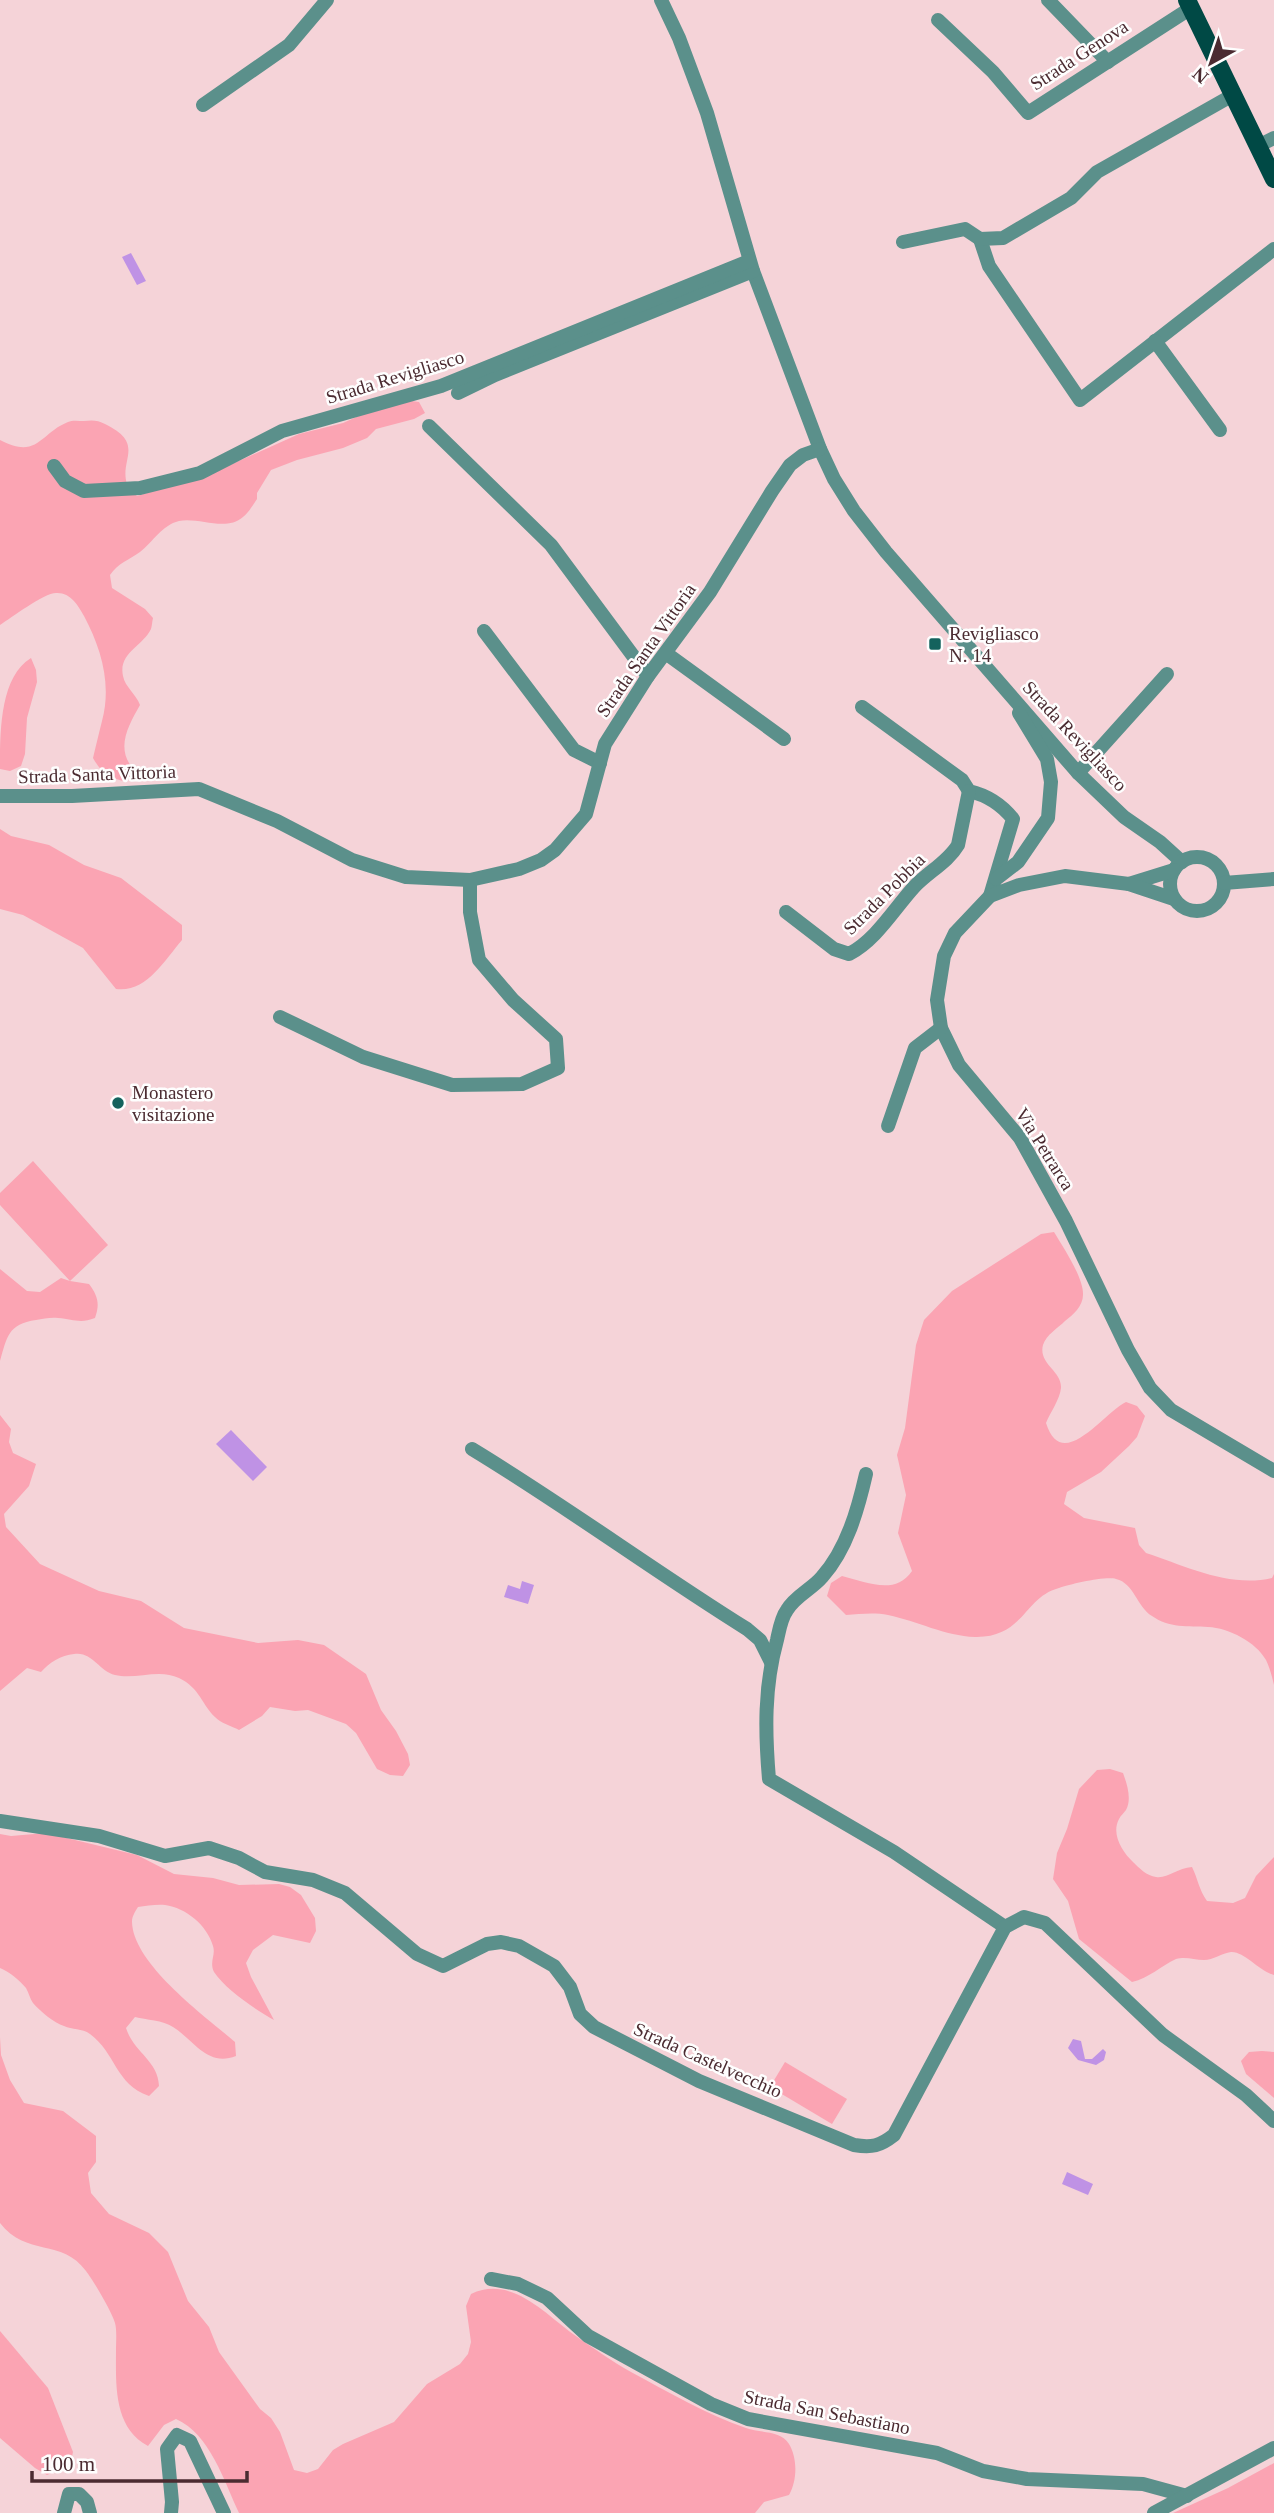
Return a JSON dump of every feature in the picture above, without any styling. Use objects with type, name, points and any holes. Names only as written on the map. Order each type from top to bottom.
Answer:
[{"type":"main road","name":"Strada Genova","points":[[1189,4],[1233,95],[1266,142],[1274,179]]},
{"type":"street","points":[[203,105],[289,45],[327,0]]},
{"type":"street","name":"Strada Revigliasco","points":[[661,0],[679,38],[707,113],[751,266],[820,449],[834,479],[854,511],[886,552],[1078,773],[1124,817],[1160,842],[1178,866]]},
{"type":"street","points":[[1048,0],[1108,62]]},
{"type":"street","name":"Strada Genova","points":[[938,20],[993,72],[1028,113],[1108,62],[1189,4]]},
{"type":"street","points":[[979,239],[1003,238],[1072,198],[1097,172],[1233,95]]},
{"type":"street","points":[[903,243],[965,229],[979,239],[989,266],[1080,400],[1274,250]]},
{"type":"street","name":"Strada Revigliasco","points":[[458,393],[751,266]]},
{"type":"street","name":"Strada Revigliasco","points":[[54,466],[65,481],[84,491],[140,488],[200,473],[282,431],[442,386],[751,266]]},
{"type":"street","points":[[1155,341],[1220,430]]},
{"type":"street","points":[[429,426],[551,545],[648,676]]},
{"type":"street","name":"Strada Santa Vittoria","points":[[0,796],[72,796],[199,789],[277,821],[352,860],[406,877],[470,880],[519,869],[541,860],[555,850],[586,814],[605,744],[648,676],[667,654],[710,592],[790,466],[803,455],[820,449]]},
{"type":"street","points":[[484,631],[574,750],[600,763]]},
{"type":"street","points":[[667,654],[783,739]]},
{"type":"street","points":[[1078,773],[1167,674]]},
{"type":"street","name":"Strada Revigliasco","points":[[996,879],[1017,862],[1048,818],[1051,782],[1046,759],[1004,688]]},
{"type":"street","points":[[862,707],[962,780],[969,790],[980,793],[1004,809],[1013,819],[990,896]]},
{"type":"street","name":"Strada Pobbia","points":[[786,912],[834,949],[849,954],[862,947],[916,885],[954,853],[969,790]]},
{"type":"street","points":[[1197,857],[1218,868],[1224,883],[1219,900],[1205,910],[1188,910],[1174,899],[1170,884],[1178,866],[1197,857]]},
{"type":"street","name":"Via Petrarca","points":[[1129,884],[1178,866]]},
{"type":"street","name":"Via Petrarca","points":[[1174,899],[1129,884],[1065,876],[1019,885],[990,896],[955,933],[944,956],[937,1000],[941,1028],[960,1065],[1020,1138],[1150,1388],[1171,1409],[1274,1471]]},
{"type":"street","points":[[1224,883],[1274,879]]},
{"type":"street","points":[[281,1017],[363,1057],[452,1085],[522,1084],[558,1068],[556,1039],[513,1000],[479,960],[470,912],[470,880]]},
{"type":"street","points":[[888,1126],[915,1048],[941,1028]]},
{"type":"street","points":[[472,1449],[548,1495],[613,1542],[747,1629],[760,1640],[771,1662]]},
{"type":"street","points":[[866,1474],[857,1511],[835,1559],[816,1584],[787,1609],[771,1662],[765,1729],[769,1779],[894,1852],[1005,1927],[1024,1917],[1045,1923],[1163,2035],[1246,2095],[1274,2121]]},
{"type":"street","name":"Strada Castelvecchio","points":[[0,1821],[99,1836],[165,1856],[209,1849],[239,1858],[265,1872],[313,1880],[345,1893],[417,1954],[443,1966],[487,1944],[501,1942],[519,1946],[554,1966],[570,1987],[580,2014],[594,2027],[699,2081],[854,2145],[867,2147],[881,2145],[894,2135],[1005,1927]]},
{"type":"street","name":"Strada San Sebastiano","points":[[491,2279],[518,2284],[547,2298],[588,2336],[711,2404],[748,2419],[937,2453],[984,2471],[1016,2477],[1143,2484],[1187,2496]]},
{"type":"street","points":[[170,2513],[172,2502],[167,2449],[177,2435],[190,2441],[224,2513]]},
{"type":"street","points":[[1154,2513],[1274,2448]]},
{"type":"street","points":[[64,2513],[69,2494],[79,2494],[87,2502],[90,2513]]},
{"type":"shaded area","points":[[131,253],[146,281],[137,285],[122,257]]},
{"type":"shaded area","points":[[405,400],[419,402],[425,413],[414,419],[376,429],[367,438],[343,448],[271,470],[257,493],[257,499],[243,517],[221,524],[187,520],[173,523],[113,571],[110,575],[112,588],[145,609],[153,618],[151,629],[124,661],[122,668],[124,680],[140,705],[127,731],[124,748],[130,765],[137,773],[123,781],[105,773],[93,758],[105,707],[103,667],[90,628],[79,608],[73,600],[61,593],[51,594],[0,625],[0,440],[23,447],[31,446],[70,421],[92,420],[102,423],[125,438],[128,452],[125,475],[127,484],[137,496],[212,473],[299,434],[343,423],[381,406]]},
{"type":"shaded area","points":[[31,658],[37,682],[27,718],[25,754],[21,766],[10,771],[0,769],[0,738],[8,691],[13,678]]},
{"type":"shaded area","points":[[0,829],[11,836],[49,845],[84,865],[121,878],[182,925],[182,940],[145,981],[127,989],[116,989],[83,948],[23,915],[0,909]]},
{"type":"shaded area","points":[[33,1161],[108,1245],[70,1281],[0,1205],[0,1193]]},
{"type":"shaded area","points":[[1054,1232],[1077,1272],[1083,1295],[1077,1310],[1049,1335],[1043,1345],[1044,1357],[1058,1377],[1061,1388],[1046,1423],[1053,1437],[1062,1443],[1072,1442],[1083,1436],[1126,1402],[1137,1406],[1145,1416],[1137,1437],[1129,1446],[1101,1472],[1067,1492],[1064,1504],[1084,1518],[1135,1528],[1139,1545],[1146,1553],[1192,1569],[1240,1580],[1272,1578],[1274,1574],[1274,1685],[1266,1660],[1249,1642],[1216,1628],[1179,1626],[1158,1620],[1147,1612],[1127,1585],[1116,1579],[1064,1586],[1047,1593],[1004,1631],[991,1636],[975,1637],[953,1634],[883,1614],[846,1615],[827,1596],[831,1583],[842,1576],[871,1584],[889,1585],[905,1579],[912,1571],[898,1533],[906,1495],[897,1455],[905,1428],[916,1345],[924,1320],[952,1291],[1041,1234]]},
{"type":"shaded area","points":[[0,1269],[27,1291],[40,1292],[61,1278],[89,1284],[92,1288],[98,1304],[95,1318],[81,1321],[50,1318],[20,1325],[10,1333],[0,1361]]},
{"type":"shaded area","points":[[0,1415],[11,1429],[9,1442],[13,1453],[36,1464],[29,1486],[4,1514],[6,1527],[40,1564],[99,1591],[141,1601],[184,1628],[258,1643],[298,1640],[324,1645],[366,1674],[381,1710],[408,1754],[410,1765],[403,1776],[390,1775],[377,1769],[356,1733],[346,1724],[308,1710],[270,1707],[262,1716],[239,1730],[217,1719],[192,1687],[179,1678],[164,1674],[115,1675],[104,1670],[86,1655],[60,1658],[41,1672],[27,1668],[0,1691]]},
{"type":"shaded area","points":[[231,1430],[267,1467],[253,1481],[216,1444]]},
{"type":"shaded area","points":[[522,1581],[534,1585],[528,1604],[504,1597],[508,1585],[520,1589]]},
{"type":"shaded area","points":[[1110,1769],[1123,1773],[1129,1801],[1117,1825],[1117,1837],[1129,1858],[1149,1875],[1164,1876],[1192,1867],[1207,1901],[1233,1903],[1245,1898],[1256,1876],[1274,1857],[1274,1975],[1231,1952],[1207,1960],[1176,1959],[1132,1982],[1079,1939],[1068,1901],[1053,1879],[1057,1853],[1079,1789],[1097,1770]]},
{"type":"shaded area","points":[[46,1833],[137,1855],[174,1874],[213,1878],[239,1885],[279,1884],[290,1887],[301,1895],[315,1918],[316,1931],[310,1943],[273,1935],[253,1950],[246,1963],[274,2020],[241,1999],[219,1979],[213,1968],[214,1949],[210,1938],[195,1919],[181,1910],[165,1905],[138,1907],[132,1922],[135,1938],[144,1955],[189,2004],[235,2042],[236,2056],[217,2058],[209,2055],[169,2025],[135,2017],[126,2028],[134,2044],[155,2069],[159,2086],[149,2096],[129,2084],[99,2042],[87,2032],[67,2027],[47,2016],[33,2003],[23,1985],[0,1968],[0,1834],[11,1836]]},
{"type":"shaded area","points":[[0,2037],[1,2055],[10,2080],[24,2103],[63,2111],[96,2136],[96,2162],[88,2173],[91,2193],[109,2214],[149,2233],[168,2252],[188,2301],[209,2327],[219,2352],[280,2432],[294,2470],[307,2473],[318,2469],[333,2450],[394,2422],[427,2384],[460,2364],[468,2354],[471,2342],[466,2306],[471,2294],[486,2289],[500,2289],[526,2299],[609,2359],[673,2395],[751,2430],[781,2436],[789,2444],[795,2463],[795,2477],[789,2495],[764,2502],[755,2513],[239,2513],[215,2460],[188,2426],[176,2419],[164,2425],[148,2446],[128,2428],[122,2416],[117,2390],[115,2323],[86,2271],[66,2254],[21,2240],[0,2223]]},
{"type":"shaded area","points":[[1073,2039],[1081,2041],[1085,2059],[1092,2059],[1103,2049],[1106,2052],[1104,2060],[1096,2065],[1078,2060],[1068,2048]]},
{"type":"shaded area","points":[[1249,2052],[1274,2052],[1274,2098],[1246,2074],[1241,2061]]},
{"type":"shaded area","points":[[785,2062],[847,2099],[832,2124],[770,2087]]},
{"type":"shaded area","points":[[1067,2172],[1093,2184],[1088,2195],[1062,2184]]},
{"type":"shaded area","points":[[0,2331],[48,2388],[73,2452],[70,2465],[47,2475],[0,2438]]},
{"type":"shaded area","points":[[1274,2463],[1274,2513],[1173,2513],[1228,2488]]},
{"type":"place","name":"Revigliasco N. 14","points":[[935,644]]},
{"type":"place","name":"Monastero visitazione","points":[[118,1103]]}]
